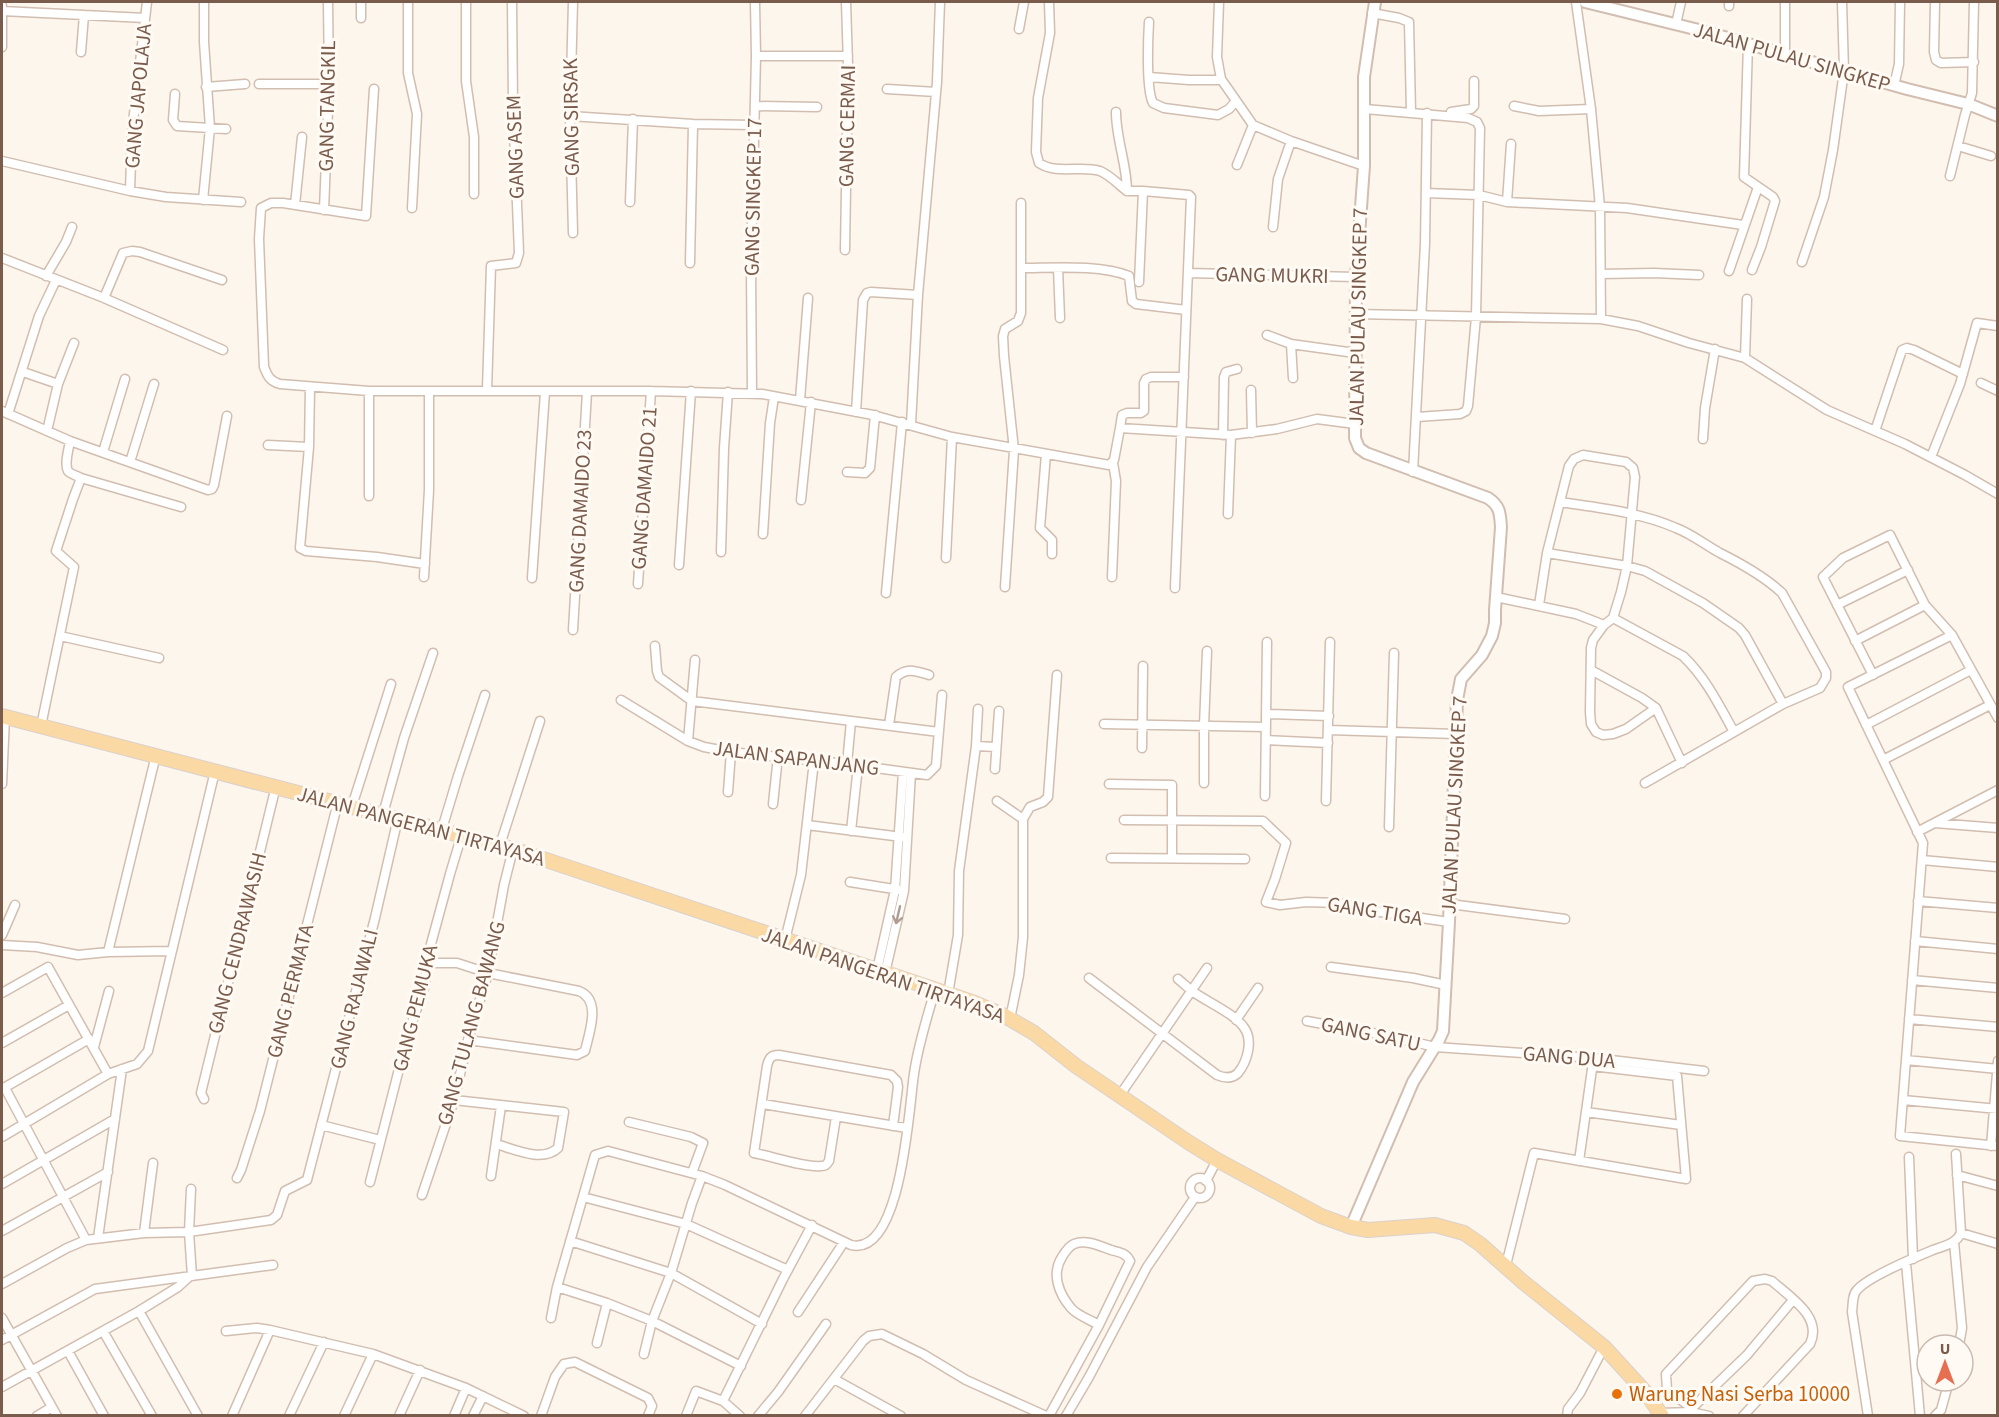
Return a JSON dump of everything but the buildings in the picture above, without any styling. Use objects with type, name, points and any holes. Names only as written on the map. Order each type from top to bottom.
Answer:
[{"type":"main road","name":"JALAN PANGERAN TIRTAYASA","points":[[3,716],[462,834],[975,1003],[1034,1033],[1076,1066],[1217,1160],[1304,1208],[1351,1227],[1368,1230],[1435,1225],[1464,1233],[1604,1347],[1646,1393],[1661,1414]]},
{"type":"street","name":"GANG JAPOLAJA","points":[[130,191],[132,131],[147,2]]},
{"type":"street","points":[[203,200],[210,128],[206,87],[204,2]]},
{"type":"street","name":"GANG TANGKIL","points":[[324,210],[329,84],[328,2]]},
{"type":"street","points":[[361,2],[361,18]]},
{"type":"street","points":[[408,2],[408,73],[417,114],[412,208]]},
{"type":"street","name":"GANG ASEM","points":[[466,2],[466,81],[474,137],[474,194]]},
{"type":"street","name":"GANG ASEM","points":[[487,390],[490,268],[516,263],[519,253],[513,106],[512,2]]},
{"type":"street","name":"GANG SIRSAK","points":[[573,2],[570,116],[573,233]]},
{"type":"street","name":"GANG SINGKEP 17","points":[[752,393],[751,269],[756,56],[754,2]]},
{"type":"street","name":"GANG CERMAI","points":[[845,250],[848,56],[846,2]]},
{"type":"street","points":[[886,593],[907,423],[936,92],[940,2]]},
{"type":"street","points":[[1020,29],[1024,2]]},
{"type":"street","points":[[1049,2],[1050,33],[1038,98],[1036,152],[1039,163],[1055,169],[1097,170],[1127,191],[1187,194],[1191,198],[1175,588]]},
{"type":"street","points":[[1219,2],[1216,57],[1221,80],[1253,125],[1291,141],[1364,166]]},
{"type":"street","name":"JALAN PULAU SINGKEP 7","points":[[1351,1227],[1413,1082],[1443,1031],[1458,689],[1461,679],[1482,655],[1496,623],[1501,526],[1497,504],[1488,498],[1366,453],[1359,448],[1355,438],[1355,314],[1364,166],[1364,77],[1375,2]]},
{"type":"street","points":[[1576,2],[1591,109],[1600,207],[1601,319]]},
{"type":"street","name":"JALAN PULAU SINGKEP","points":[[1585,2],[1676,24],[1894,86],[1968,104],[1998,116]]},
{"type":"street","points":[[1676,24],[1681,2]]},
{"type":"street","points":[[1785,2],[1785,55]]},
{"type":"street","points":[[1802,262],[1824,197],[1844,71],[1842,2]]},
{"type":"street","points":[[1894,86],[1899,64],[1900,2]]},
{"type":"street","points":[[1935,2],[1934,52],[1936,60],[1941,63],[1974,62]]},
{"type":"street","points":[[1950,176],[1972,93],[1974,2]]},
{"type":"street","points":[[2,6],[2,47]]},
{"type":"street","points":[[2,11],[145,18]]},
{"type":"street","points":[[1372,13],[1409,22],[1411,112]]},
{"type":"street","points":[[81,52],[84,15]]},
{"type":"street","points":[[1149,22],[1150,99],[1153,103],[1164,108],[1218,115],[1228,110],[1236,100]]},
{"type":"street","points":[[1748,44],[1744,175],[1745,179],[1773,197],[1775,204],[1752,270]]},
{"type":"street","points":[[756,56],[848,56]]},
{"type":"street","points":[[1149,77],[1221,80]]},
{"type":"street","points":[[1439,114],[1472,109],[1475,100],[1474,81]]},
{"type":"street","points":[[206,87],[245,84]]},
{"type":"street","points":[[259,84],[329,84]]},
{"type":"street","points":[[887,89],[936,92]]},
{"type":"street","points":[[374,90],[366,216],[271,203],[261,208],[264,367],[267,376],[272,381],[280,384],[369,391],[752,393],[875,415],[952,437],[1014,450],[1109,465],[1113,463]]},
{"type":"street","points":[[175,94],[173,120],[177,126],[226,129]]},
{"type":"street","points":[[755,106],[817,107]]},
{"type":"street","points":[[1514,106],[1539,111],[1591,109]]},
{"type":"street","points":[[1365,110],[1468,117],[1479,124],[1476,317],[1468,406],[1466,411],[1460,414],[1417,417]]},
{"type":"street","points":[[1116,112],[1127,191]]},
{"type":"street","points":[[1413,472],[1422,315],[1427,113]]},
{"type":"street","points":[[570,116],[693,124],[754,125]]},
{"type":"street","points":[[630,202],[633,119]]},
{"type":"street","points":[[690,263],[693,124]]},
{"type":"street","points":[[1237,165],[1253,125]]},
{"type":"street","points":[[296,205],[302,137]]},
{"type":"street","points":[[1273,227],[1278,179],[1291,141]]},
{"type":"street","points":[[1507,202],[1511,144]]},
{"type":"street","points":[[1958,146],[1991,156]]},
{"type":"street","points":[[2,161],[130,191],[166,197],[241,202]]},
{"type":"street","points":[[1729,271],[1758,187]]},
{"type":"street","points":[[1138,282],[1143,191]]},
{"type":"street","points":[[1426,193],[1479,195],[1507,202],[1627,208],[1743,225]]},
{"type":"street","points":[[1005,587],[1014,450],[1003,336],[1005,329],[1020,318],[1021,203]]},
{"type":"street","points":[[46,276],[72,227]]},
{"type":"street","points":[[104,298],[123,253],[126,251],[140,252],[222,280]]},
{"type":"street","points":[[2,260],[104,298],[223,351]]},
{"type":"street","points":[[1021,268],[1094,269],[1121,273],[1128,276],[1132,301],[1136,304],[1186,310]]},
{"type":"street","points":[[1058,268],[1060,318]]},
{"type":"street","name":"GANG MUKRI","points":[[1188,273],[1356,277]]},
{"type":"street","points":[[1601,274],[1699,275]]},
{"type":"street","points":[[56,280],[39,316],[22,372],[5,412],[70,441],[201,488],[212,489],[227,416]]},
{"type":"street","points":[[856,412],[865,296],[871,292],[918,295]]},
{"type":"street","points":[[800,400],[808,298]]},
{"type":"street","points":[[1746,358],[1747,299]]},
{"type":"street","points":[[1355,314],[1601,319],[1638,326],[1689,343],[1746,358],[1827,411],[1930,457],[1998,494]]},
{"type":"street","points":[[1930,457],[1963,374],[1977,323],[1998,326]]},
{"type":"street","points":[[1267,335],[1291,344],[1355,353]]},
{"type":"street","points":[[47,431],[58,384],[74,343]]},
{"type":"street","points":[[1291,344],[1293,378]]},
{"type":"street","points":[[1703,439],[1705,408],[1715,348]]},
{"type":"street","points":[[1875,431],[1902,350],[1907,348],[1914,350],[1963,374]]},
{"type":"street","points":[[1228,514],[1224,377],[1226,372],[1237,369]]},
{"type":"street","points":[[22,372],[58,384]]},
{"type":"street","points":[[1112,577],[1116,474],[1113,463],[1122,415],[1144,411],[1146,379],[1184,377]]},
{"type":"street","points":[[104,452],[125,379]]},
{"type":"street","points":[[1981,383],[1998,391]]},
{"type":"street","points":[[130,462],[154,384]]},
{"type":"street","points":[[310,387],[309,447],[300,548],[306,551],[425,564]]},
{"type":"street","points":[[1251,390],[1252,433]]},
{"type":"street","points":[[369,391],[369,496]]},
{"type":"street","points":[[424,577],[429,490],[429,391]]},
{"type":"street","name":"GANG DAMAIDO 21","points":[[638,584],[651,391]]},
{"type":"street","points":[[678,565],[691,391]]},
{"type":"street","points":[[532,578],[545,392]]},
{"type":"street","name":"GANG DAMAIDO 23","points":[[573,630],[587,392]]},
{"type":"street","points":[[721,552],[728,392]]},
{"type":"street","points":[[763,534],[770,423],[774,397]]},
{"type":"street","points":[[801,500],[811,402]]},
{"type":"street","points":[[847,472],[865,473],[870,468],[875,415]]},
{"type":"street","points":[[1120,428],[1227,435],[1252,433],[1317,419],[1355,424]]},
{"type":"street","points":[[946,558],[952,437]]},
{"type":"street","points":[[70,441],[67,468],[69,472],[81,478],[181,507]]},
{"type":"street","points":[[268,445],[309,447]]},
{"type":"street","points":[[1046,454],[1040,528],[1052,540],[1052,554]]},
{"type":"street","points":[[1539,605],[1547,554],[1569,466],[1574,459],[1583,455],[1626,462],[1633,468],[1635,477],[1627,566],[1613,618],[1593,639],[1591,724],[1596,732],[1603,735],[1613,734],[1626,729],[1656,708]]},
{"type":"street","points":[[1116,474],[1125,478]]},
{"type":"street","points":[[41,726],[74,567],[56,551],[81,478]]},
{"type":"street","points":[[1560,502],[1630,513],[1688,533],[1750,569],[1782,593],[1826,672],[1821,688],[1783,704],[1645,783]]},
{"type":"street","points":[[1873,675],[1823,577],[1843,558],[1890,535],[1925,605],[1952,635],[1998,718]]},
{"type":"street","points":[[1547,554],[1627,566],[1646,571],[1680,589],[1739,628],[1783,704]]},
{"type":"street","points":[[1837,605],[1908,570]]},
{"type":"street","points":[[1496,597],[1586,617],[1604,626]]},
{"type":"street","points":[[1855,641],[1925,605]]},
{"type":"street","points":[[1613,618],[1692,664],[1706,681],[1734,732]]},
{"type":"street","points":[[1952,635],[1848,687],[1923,843],[1900,1136],[1994,1146],[1998,1061]]},
{"type":"street","points":[[60,636],[159,658]]},
{"type":"street","points":[[1265,796],[1267,642]]},
{"type":"street","points":[[1326,801],[1330,642]]},
{"type":"street","points":[[656,646],[659,677],[692,700],[939,732]]},
{"type":"street","points":[[1204,783],[1207,651]]},
{"type":"street","points":[[383,814],[407,730],[433,653]]},
{"type":"street","points":[[1389,827],[1394,653]]},
{"type":"street","points":[[688,741],[695,660]]},
{"type":"street","points":[[1142,748],[1143,666]]},
{"type":"street","points":[[889,725],[896,677],[909,669],[929,675]]},
{"type":"street","points":[[1591,670],[1656,708],[1682,763]]},
{"type":"street","points":[[1866,725],[1971,670]]},
{"type":"street","points":[[1010,1019],[1019,975],[1023,937],[1023,819],[1029,807],[1043,802],[1048,797],[1057,675]]},
{"type":"street","points":[[351,806],[391,684]]},
{"type":"street","points":[[442,829],[485,695]]},
{"type":"street","points":[[881,971],[899,890],[907,772],[927,775],[936,766],[942,695]]},
{"type":"street","name":"JALAN SAPANJANG","points":[[621,700],[688,741],[704,747],[907,772]]},
{"type":"street","points":[[1883,760],[1990,705]]},
{"type":"street","points":[[551,1318],[557,1287],[595,1155],[602,1151],[697,1175],[725,1185],[858,1247],[868,1245],[876,1238],[885,1222],[898,1187],[920,1040],[942,992],[958,935],[959,871],[976,746],[978,709]]},
{"type":"street","points":[[995,769],[999,711]]},
{"type":"street","points":[[1266,714],[1329,716]]},
{"type":"street","points":[[2,784],[3,716]]},
{"type":"street","name":"GANG TULANG BAWANG","points":[[422,1196],[453,1100],[488,973],[504,885],[506,847],[540,721]]},
{"type":"street","points":[[847,764],[851,721]]},
{"type":"street","points":[[1104,724],[1266,727]]},
{"type":"street","points":[[1329,730],[1456,735]]},
{"type":"street","points":[[1266,740],[1328,743]]},
{"type":"street","points":[[976,746],[996,747]]},
{"type":"street","points":[[728,792],[731,752]]},
{"type":"street","points":[[108,952],[156,755]]},
{"type":"street","points":[[773,804],[778,756]]},
{"type":"street","points":[[785,940],[801,875],[814,761]]},
{"type":"street","points":[[851,831],[858,766]]},
{"type":"street","points":[[2,1137],[108,1074],[137,1064],[148,1051],[214,771]]},
{"type":"street","points":[[1109,784],[1172,785],[1172,858]]},
{"type":"street","name":"GANG CENDRAWASIH","points":[[204,1099],[201,1093],[276,786]]},
{"type":"street","points":[[1917,832],[1998,790]]},
{"type":"street","points":[[997,801],[1023,819]]},
{"type":"street","name":"GANG PERMATA","points":[[237,1178],[242,1170],[260,1111],[338,802]]},
{"type":"street","name":"GANG RAJAWALI","points":[[189,1232],[271,1220],[277,1215],[285,1191],[307,1180],[375,918],[398,818]]},
{"type":"street","points":[[1124,820],[1172,820]]},
{"type":"street","name":"GANG TIGA","points":[[1172,820],[1263,821],[1286,843],[1266,902],[1280,905],[1306,902],[1338,903],[1449,922]]},
{"type":"street","points":[[1935,822],[1998,828]]},
{"type":"street","points":[[807,825],[902,837]]},
{"type":"street","name":"GANG PEMUKA","points":[[370,1182],[408,1034],[425,985],[427,963],[462,834]]},
{"type":"street","points":[[1112,858],[1245,859]]},
{"type":"street","points":[[1922,860],[1998,867]]},
{"type":"street","points":[[850,882],[899,890]]},
{"type":"street","points":[[1918,901],[1998,908]]},
{"type":"street","points":[[1450,904],[1565,920]]},
{"type":"street","points":[[2,935],[15,905]]},
{"type":"street","points":[[1915,941],[1998,949]]},
{"type":"street","points":[[2,945],[78,955],[171,951]]},
{"type":"street","points":[[427,963],[457,963],[488,973],[585,993],[592,1002],[585,1051],[577,1056],[468,1040]]},
{"type":"street","points":[[2,993],[48,967],[108,1074]]},
{"type":"street","points":[[1120,1095],[1207,968]]},
{"type":"street","points":[[1330,968],[1413,978],[1446,985]]},
{"type":"street","points":[[1089,978],[1216,1075],[1224,1078],[1232,1077],[1247,1058],[1246,1030],[1236,1020],[1178,979]]},
{"type":"street","points":[[1912,980],[1998,988]]},
{"type":"street","points":[[1236,1020],[1258,988]]},
{"type":"street","points":[[86,1240],[3,1089],[92,1043],[109,991]]},
{"type":"street","points":[[2,1043],[69,1005]]},
{"type":"street","points":[[1909,1019],[1998,1027]]},
{"type":"street","name":"GANG SATU","points":[[1307,1021],[1435,1047]]},
{"type":"street","name":"GANG DUA","points":[[1435,1047],[1704,1071]]},
{"type":"street","points":[[836,1117],[828,1161],[821,1167],[754,1153],[769,1059],[773,1055],[891,1076],[897,1081],[898,1087],[893,1126]]},
{"type":"street","points":[[1906,1060],[1997,1069]]},
{"type":"street","points":[[1506,1265],[1534,1153],[1579,1161],[1686,1179],[1677,1076],[1593,1062],[1579,1161]]},
{"type":"street","points":[[98,1239],[122,1069]]},
{"type":"street","points":[[453,1100],[564,1112],[558,1148],[549,1155],[531,1154],[496,1144]]},
{"type":"street","points":[[1903,1100],[1996,1108]]},
{"type":"street","points":[[763,1104],[907,1128]]},
{"type":"street","points":[[491,1176],[501,1106]]},
{"type":"street","points":[[1586,1112],[1681,1125]]},
{"type":"street","points":[[2,1184],[115,1119]]},
{"type":"street","points":[[629,1122],[691,1137],[703,1143],[692,1203],[671,1273],[652,1322],[644,1354]]},
{"type":"street","points":[[321,1125],[380,1140]]},
{"type":"street","points":[[1868,1416],[1852,1312],[1856,1290],[1909,1261],[1954,1242],[1961,1233],[1956,1154]]},
{"type":"street","points":[[1909,1157],[1909,1261],[1920,1416]]},
{"type":"street","points":[[1206,1181],[1217,1160]]},
{"type":"street","points":[[144,1233],[153,1163]]},
{"type":"street","points":[[2,1232],[108,1172]]},
{"type":"street","points":[[1957,1175],[1998,1186]]},
{"type":"street","points":[[1198,1179],[1206,1181],[1209,1186],[1208,1194],[1202,1198],[1195,1197],[1190,1190],[1192,1183],[1198,1179]]},
{"type":"street","points":[[2,1387],[138,1311],[178,1287],[190,1276],[191,1189]]},
{"type":"street","points":[[583,1197],[686,1224],[788,1270]]},
{"type":"street","points":[[1066,1416],[1147,1267],[1195,1197]]},
{"type":"street","points":[[723,1401],[812,1226]]},
{"type":"street","points":[[2,1284],[86,1240],[144,1233],[189,1232]]},
{"type":"street","points":[[1961,1233],[1998,1244]]},
{"type":"street","points":[[570,1241],[671,1273],[762,1324]]},
{"type":"street","points":[[798,1312],[844,1242]]},
{"type":"street","points":[[805,1416],[862,1341],[869,1336],[882,1334],[923,1354],[966,1380],[1048,1416],[1099,1325],[1130,1261],[1125,1255],[1099,1246],[1084,1242],[1074,1244],[1066,1250],[1058,1263],[1056,1281],[1073,1310],[1099,1325]]},
{"type":"street","points":[[1954,1242],[1960,1293],[1961,1333]]},
{"type":"street","points":[[2,1340],[95,1289],[273,1265]]},
{"type":"street","points":[[1691,1412],[1667,1390],[1666,1374],[1671,1366],[1753,1281],[1765,1279],[1772,1281],[1807,1312],[1814,1336],[1810,1344],[1743,1416]]},
{"type":"street","points":[[557,1287],[608,1303],[741,1366]]},
{"type":"street","points":[[1691,1412],[1748,1355],[1793,1300]]},
{"type":"street","points":[[597,1343],[608,1303]]},
{"type":"street","points":[[138,1311],[198,1416]]},
{"type":"street","points":[[2,1318],[54,1412],[37,1416]]},
{"type":"street","points":[[758,1416],[778,1392],[826,1324]]},
{"type":"street","points":[[226,1331],[257,1328],[270,1330],[373,1354],[466,1388],[524,1416]]},
{"type":"street","points":[[232,1416],[270,1330]]},
{"type":"street","points":[[104,1331],[152,1416]]},
{"type":"street","points":[[289,1416],[324,1342]]},
{"type":"street","points":[[1567,1416],[1568,1409],[1580,1393],[1604,1347]]},
{"type":"street","points":[[68,1351],[104,1416]]},
{"type":"street","points":[[344,1416],[373,1354]]},
{"type":"street","points":[[541,1416],[555,1377],[564,1364],[575,1362],[648,1398],[652,1406],[648,1416]]},
{"type":"street","points":[[399,1416],[420,1370]]},
{"type":"street","points":[[834,1379],[901,1416]]},
{"type":"street","points":[[454,1416],[466,1388]]},
{"type":"street","points":[[686,1416],[696,1391],[723,1401],[740,1416]]},
{"type":"street","points":[[1935,1416],[1941,1410],[1946,1393]]},
{"type":"street","points":[[473,1416],[483,1396]]},
{"type":"street","points":[[1661,1414],[1691,1412],[1709,1416]]},
{"type":"place","name":"Warung Nasi Serba 10000","points":[[1617,1394]]}]
